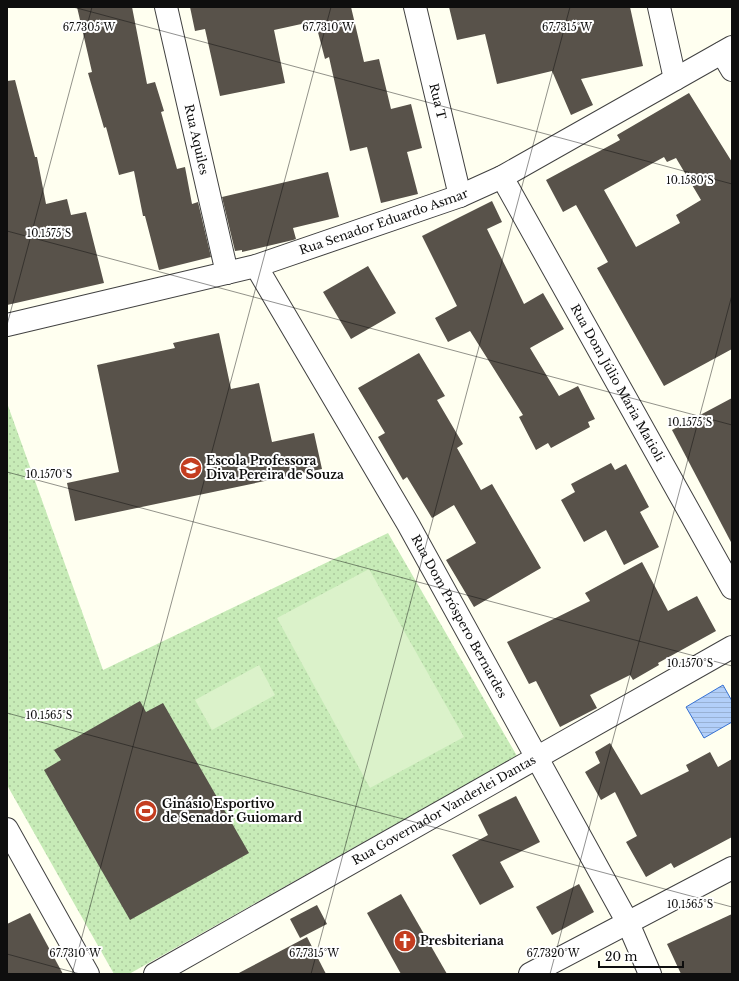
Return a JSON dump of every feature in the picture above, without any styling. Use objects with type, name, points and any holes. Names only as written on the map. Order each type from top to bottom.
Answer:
[{"type":"street","name":"Rua Aquiles","points":[[166,7],[227,273]]},
{"type":"street","name":"Rua T","points":[[415,7],[460,196]]},
{"type":"street","points":[[659,7],[675,79]]},
{"type":"street","name":"Rua Senador Eduardo Asmar","points":[[7,325],[256,266],[460,196],[502,177],[675,79],[729,57]]},
{"type":"street","name":"Rua Dom Júlio Maria Matioli","points":[[502,177],[732,588]]},
{"type":"street","name":"Rua Dom Próspero Bernardes","points":[[256,266],[408,524],[628,923],[650,974]]},
{"type":"street","name":"Rua Governador Vanderlei Dantas","points":[[156,974],[732,647]]},
{"type":"street","points":[[7,829],[88,974]]},
{"type":"street","points":[[530,974],[732,868]]},
{"type":"green space","points":[[7,403],[103,670],[388,533],[517,756],[129,974],[114,974],[7,785]]},
{"type":"green space","points":[[369,569],[464,737],[370,788],[277,618]]},
{"type":"green space","points":[[259,665],[275,695],[212,730],[195,700]]},
{"type":"water","points":[[723,685],[732,701],[732,722],[704,738],[686,707]]},
{"type":"building","points":[[77,7],[132,7],[147,84],[155,82],[164,111],[161,112],[177,169],[185,167],[192,204],[198,202],[211,257],[159,270],[145,216],[143,216],[134,171],[119,175],[106,127],[104,128],[88,73],[92,72]]},
{"type":"building","points":[[190,7],[351,7],[364,62],[379,59],[391,109],[411,104],[422,148],[407,152],[418,194],[381,203],[367,147],[350,151],[329,57],[325,59],[315,21],[274,30],[285,83],[220,96],[205,29],[195,31]]},
{"type":"building","points":[[449,7],[630,7],[643,66],[581,79],[593,105],[571,115],[552,71],[497,84],[485,34],[457,40]]},
{"type":"building","points":[[15,80],[35,157],[37,157],[46,204],[67,199],[71,215],[86,212],[104,283],[7,305],[7,81]]},
{"type":"building","points":[[689,93],[732,162],[732,349],[664,386],[597,268],[608,262],[576,205],[563,212],[546,180],[620,140],[617,135]],"holes":[[[664,157],[667,162],[676,158],[701,200],[676,215],[680,223],[636,247],[604,190]]]},
{"type":"building","points":[[328,172],[339,217],[293,228],[296,239],[293,240],[242,252],[242,250],[235,251],[222,197]]},
{"type":"building","points":[[492,201],[502,222],[487,229],[524,304],[543,293],[564,329],[530,348],[559,396],[578,386],[595,419],[588,422],[590,427],[551,448],[548,443],[536,450],[519,417],[523,415],[470,331],[448,342],[435,318],[457,306],[422,236]]},
{"type":"building","points":[[368,266],[396,313],[351,339],[323,292]]},
{"type":"building","points":[[219,333],[231,389],[259,383],[272,442],[314,433],[322,469],[75,521],[67,483],[119,472],[97,365],[175,348],[173,343]]},
{"type":"building","points":[[419,353],[445,396],[437,400],[463,444],[457,448],[481,490],[492,484],[541,568],[474,607],[446,560],[476,543],[454,505],[432,518],[407,477],[403,480],[378,437],[385,433],[358,388]]},
{"type":"building","points":[[732,398],[732,544],[672,430]]},
{"type":"building","points":[[611,463],[615,470],[626,464],[649,507],[640,512],[659,547],[624,565],[606,530],[584,542],[561,500],[575,492],[571,484]]},
{"type":"building","points":[[642,562],[668,611],[697,596],[716,631],[658,663],[659,665],[633,680],[630,675],[590,695],[597,708],[560,727],[536,681],[529,684],[507,642],[590,601],[585,593]]},
{"type":"building","name":"Ginásio Esportivo de Senador Guiomard","points":[[140,701],[146,712],[163,703],[249,853],[130,920],[44,770],[61,760],[54,750]]},
{"type":"building","points":[[610,743],[641,795],[689,771],[686,765],[710,752],[718,767],[732,759],[732,837],[674,868],[671,863],[646,877],[626,842],[637,836],[615,792],[601,800],[585,772],[600,763],[595,752]]},
{"type":"building","points":[[516,796],[540,842],[500,862],[514,887],[480,905],[452,855],[488,835],[478,815]]},
{"type":"building","points":[[579,884],[594,912],[552,935],[536,907]]},
{"type":"building","name":"Presbiteriana","points":[[401,894],[447,974],[401,974],[367,913]]},
{"type":"building","points":[[317,905],[327,924],[300,938],[290,919]]},
{"type":"building","points":[[30,913],[63,974],[7,974],[7,924]]},
{"type":"building","points":[[732,914],[732,974],[681,974],[667,944]]},
{"type":"building","points":[[307,937],[326,974],[237,974]]},
{"type":"place","name":"Escola Professora Diva Pereira de Souza","points":[[191,468]]},
{"type":"place","name":"Ginásio Esportivo de Senador Guiomard","points":[[146,811]]},
{"type":"place","name":"Presbiteriana","points":[[405,941]]}]
